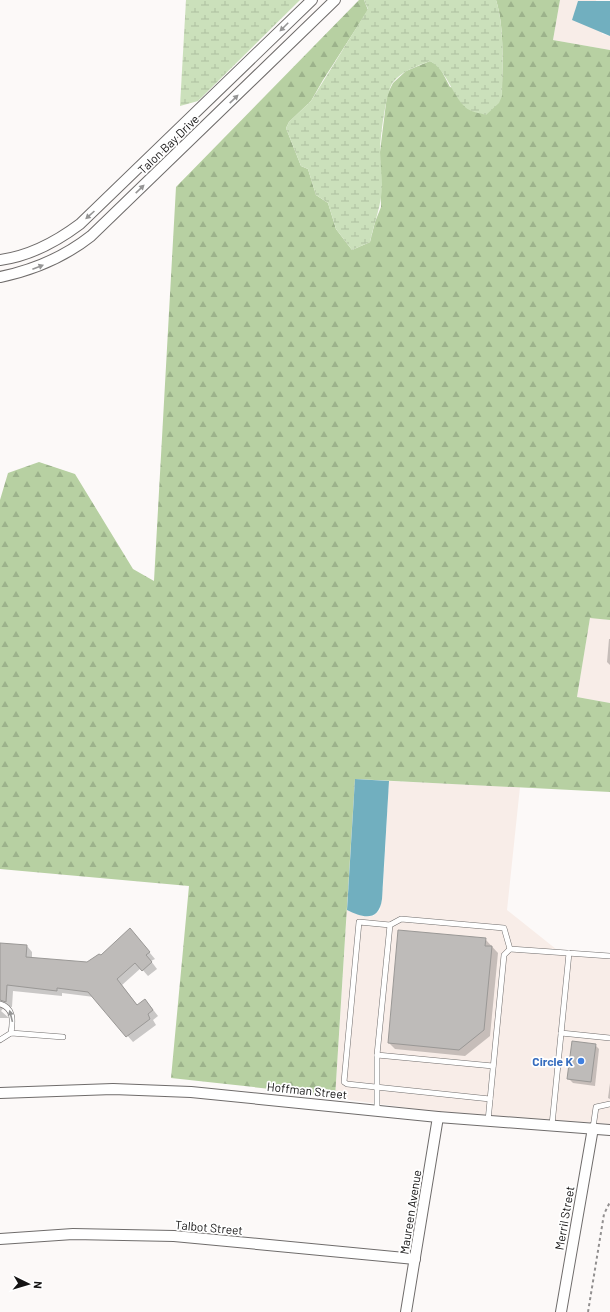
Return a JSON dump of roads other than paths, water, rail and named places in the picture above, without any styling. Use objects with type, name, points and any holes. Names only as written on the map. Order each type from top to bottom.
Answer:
[{"type":"street","name":"Talon Bay Drive","points":[[0,260],[34,252],[59,239],[80,224],[312,0]]},
{"type":"street","name":"Talon Bay Drive","points":[[0,277],[28,271],[58,259],[91,236],[335,0]]},
{"type":"street","name":"Hoffman Street","points":[[0,1092],[113,1089],[192,1092],[438,1117],[610,1130]]},
{"type":"street","name":"Maureen Avenue","points":[[406,1312],[438,1117]]},
{"type":"street","name":"Merril Street","points":[[561,1312],[593,1128]]},
{"type":"street","name":"Talbot Street","points":[[0,1238],[74,1234],[166,1236],[415,1259]]},
{"type":"lane","points":[[490,1099],[378,1086],[347,1084],[343,1079],[359,922],[390,925],[401,919],[504,928],[510,949]]},
{"type":"lane","points":[[377,1110],[377,1055],[390,925]]},
{"type":"lane","points":[[510,949],[610,956]]},
{"type":"lane","points":[[488,1120],[504,956],[510,949]]},
{"type":"lane","points":[[552,1125],[569,953]]},
{"type":"lane","points":[[0,1004],[6,1006],[10,1011],[11,1033]]},
{"type":"lane","points":[[0,1040],[11,1033],[63,1037]]},
{"type":"lane","points":[[561,1033],[610,1038]]},
{"type":"lane","points":[[377,1055],[494,1066]]},
{"type":"lane","points":[[593,1128],[596,1107],[610,1104]]},
{"type":"water","points":[[578,1],[610,1],[610,36],[572,20]]},
{"type":"water","points":[[355,779],[389,781],[382,899],[378,912],[369,916],[359,915],[347,910]]},
{"type":"place","name":"Circle K","points":[[581,1061]]}]
